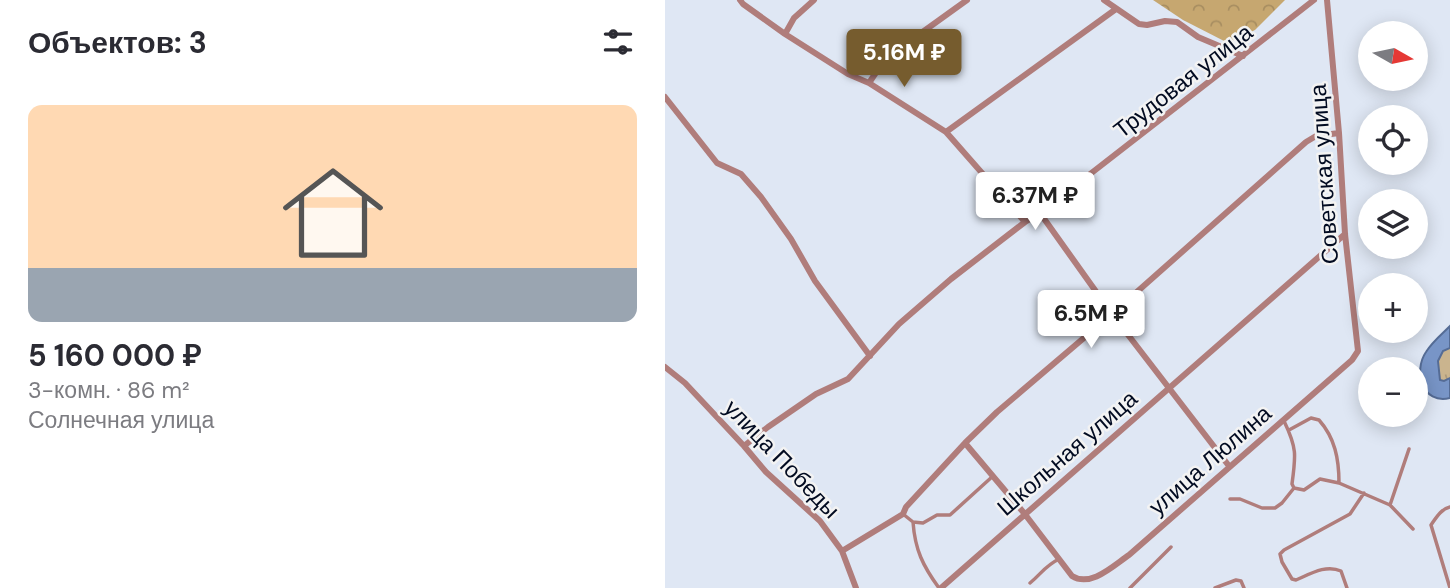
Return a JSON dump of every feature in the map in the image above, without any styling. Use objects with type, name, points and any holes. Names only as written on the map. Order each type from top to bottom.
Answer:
[{"type":"street","points":[[740,0],[785,34],[946,132],[1025,222]]},
{"type":"street","points":[[785,34],[793,18],[814,0]]},
{"type":"street","points":[[869,83],[885,59],[967,0]]},
{"type":"street","points":[[1104,0],[1143,25],[1177,22],[1198,37],[1243,56]]},
{"type":"street","name":"Трудовая улица","points":[[744,446],[816,394],[848,379],[899,324],[951,279],[1314,0]]},
{"type":"street","name":"Советская улица","points":[[1327,0],[1345,234],[1357,345]]},
{"type":"street","points":[[946,132],[1116,9]]},
{"type":"street","points":[[665,97],[717,163],[741,174],[761,197],[791,239],[815,281],[870,356]]},
{"type":"street","points":[[842,551],[903,514],[906,507],[997,412],[1306,142],[1316,136],[1339,133]]},
{"type":"street","points":[[1040,213],[1167,388],[1229,466]]},
{"type":"street","name":"Школьная улица","points":[[940,588],[1345,234]]},
{"type":"street","name":"улица Люлина","points":[[1059,559],[1072,576],[1088,581],[1129,555],[1352,360],[1357,345]]},
{"type":"street","name":"улица Победы","points":[[665,367],[685,383],[766,472],[820,521],[842,551],[856,588]]},
{"type":"street","points":[[965,443],[1059,559]]},
{"type":"lane","points":[[1289,430],[1311,418],[1319,420],[1332,438],[1336,449],[1339,483]]},
{"type":"lane","points":[[1284,419],[1294,440],[1294,488],[1304,490],[1320,479],[1339,483],[1390,505],[1413,529]]},
{"type":"lane","points":[[1390,505],[1409,449]]},
{"type":"lane","points":[[903,514],[913,522],[923,523],[937,515],[950,515],[993,476]]},
{"type":"lane","points":[[1230,499],[1240,499],[1262,508],[1275,508],[1294,488]]},
{"type":"lane","points":[[1347,588],[1341,571],[1334,568],[1292,579],[1280,554],[1350,514],[1364,493]]},
{"type":"lane","points":[[1450,507],[1445,508],[1431,525],[1450,588]]},
{"type":"lane","points":[[913,522],[914,541],[927,572],[940,588]]},
{"type":"lane","points":[[1131,588],[1171,547]]},
{"type":"lane","points":[[1030,583],[1046,566],[1059,559]]},
{"type":"lane","points":[[1215,588],[1236,580],[1241,581],[1244,588]]},
{"type":"green space","points":[[1153,0],[1285,0],[1255,30],[1228,43],[1183,20]]},
{"type":"green space","points":[[1448,347],[1450,378],[1444,381],[1440,380],[1439,362]]},
{"type":"water","points":[[1450,326],[1450,348],[1443,351],[1438,361],[1440,380],[1450,378],[1450,398],[1440,399],[1428,393],[1428,357],[1424,357],[1434,341]]}]
